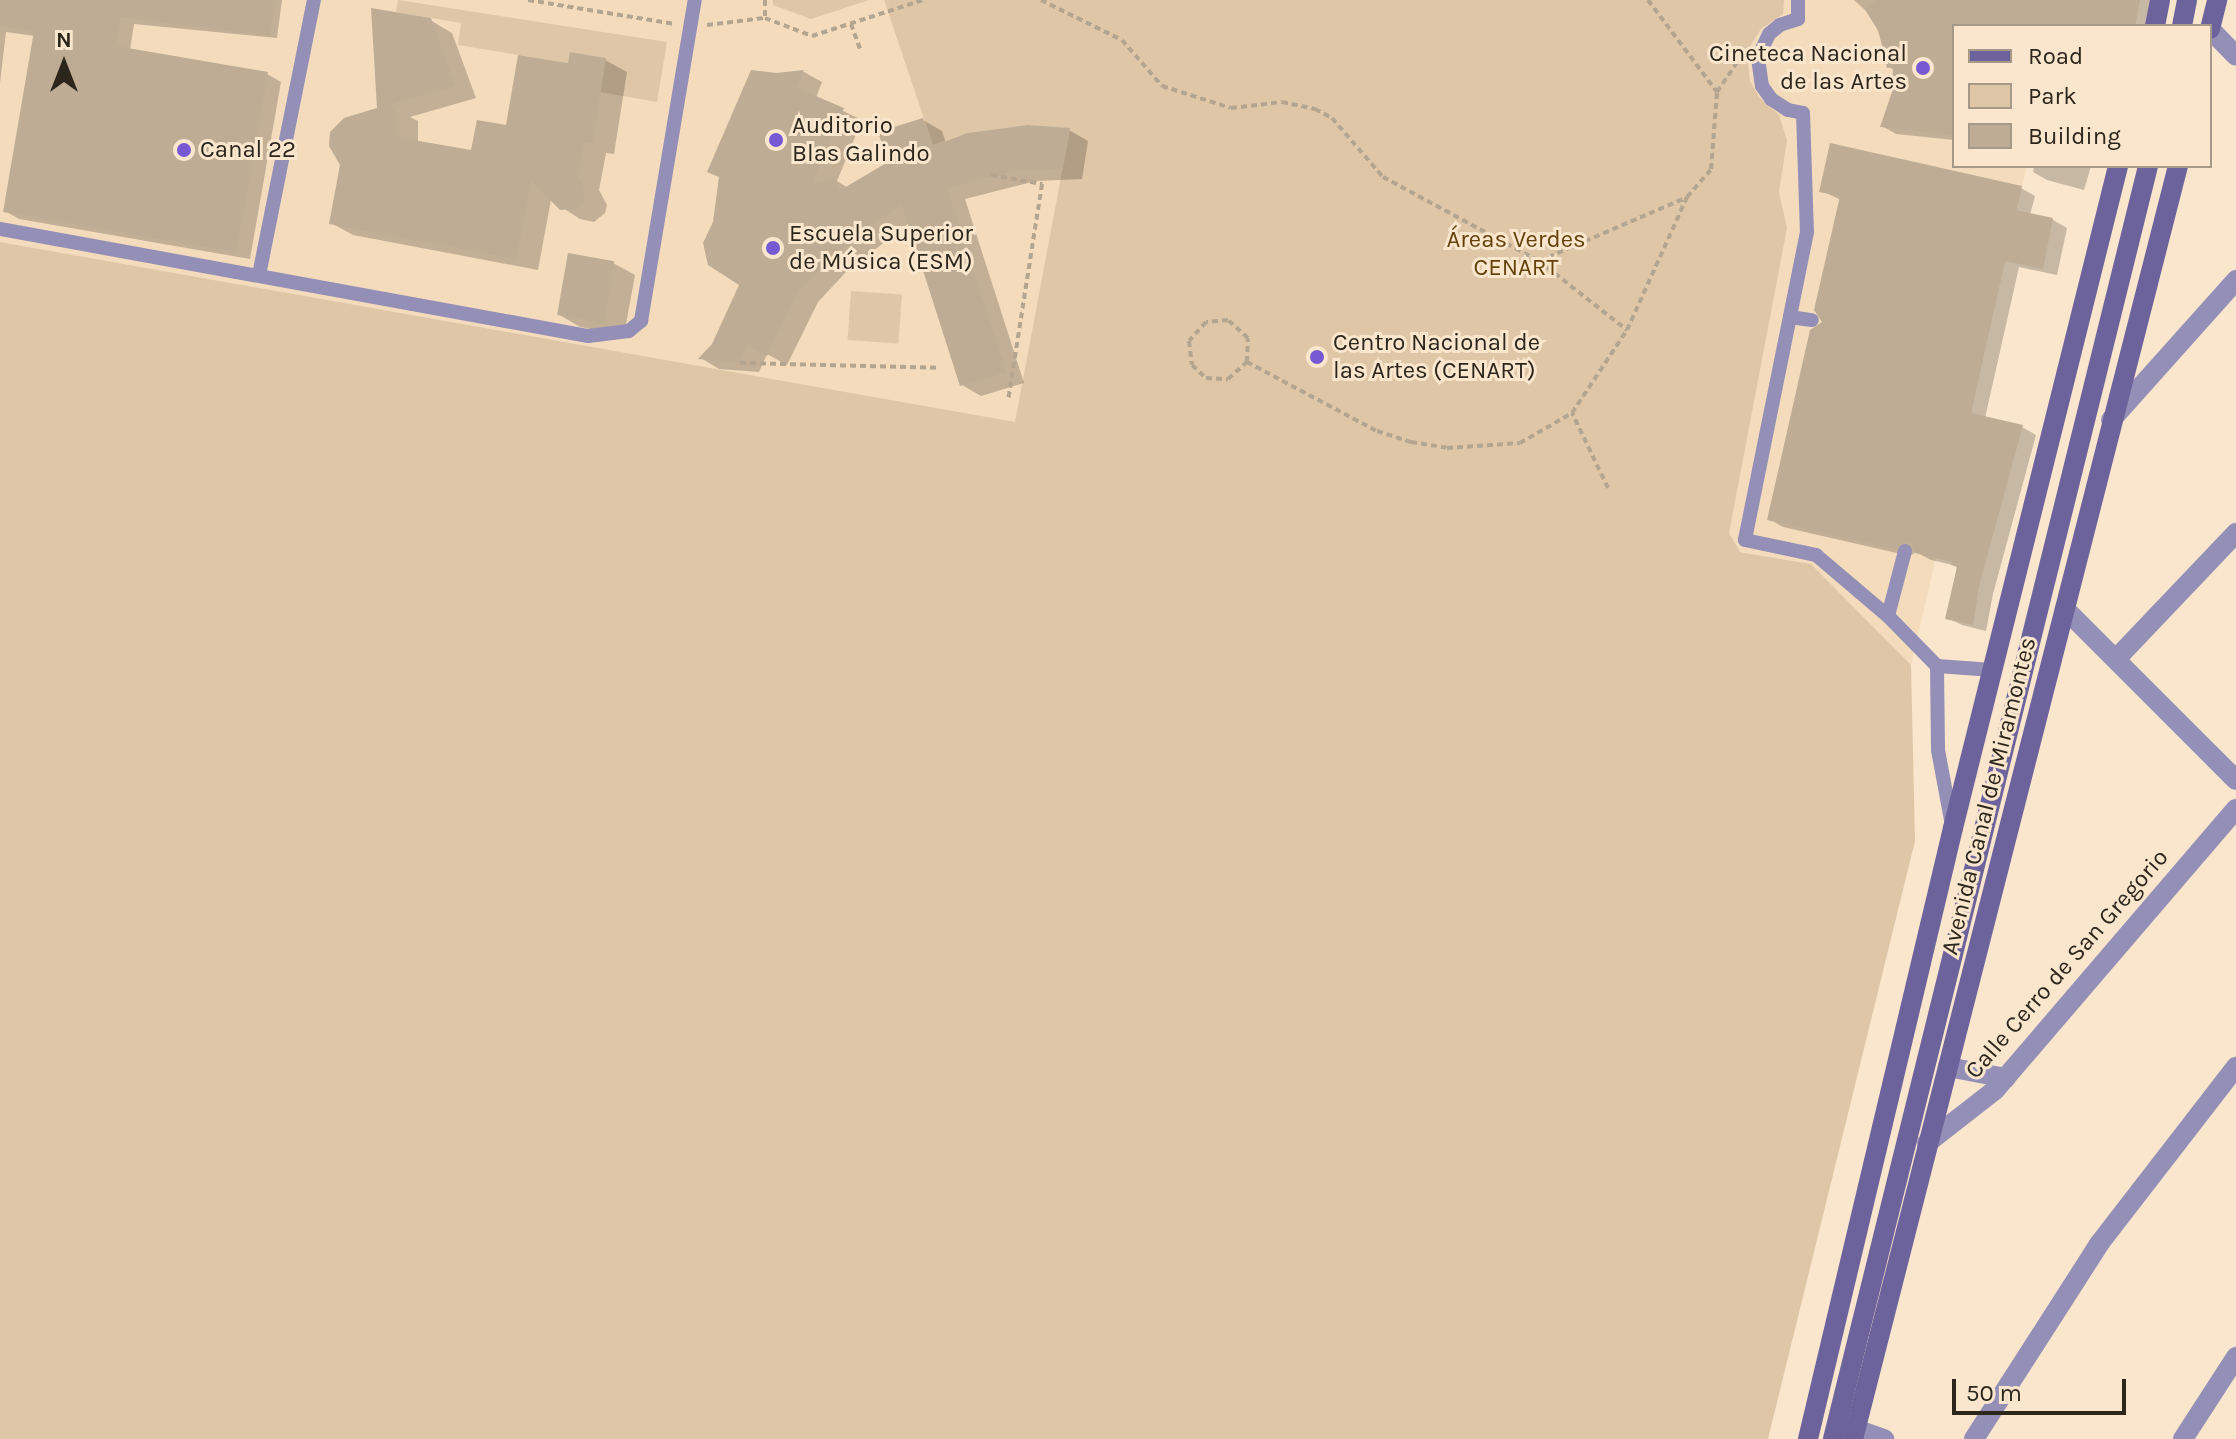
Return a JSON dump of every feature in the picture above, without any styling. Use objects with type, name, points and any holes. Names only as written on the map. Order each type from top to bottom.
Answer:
[{"type":"main road","points":[[2155,24],[2160,0]]},
{"type":"main road","points":[[2182,24],[2187,0]]},
{"type":"main road","points":[[2211,24],[2217,0]]},
{"type":"main road","name":"Avenida Canal de Miramontes","points":[[1808,1439],[1953,828],[2117,168]]},
{"type":"main road","name":"Avenida Canal de Miramontes","points":[[1833,1439],[2148,168]]},
{"type":"main road","name":"Avenida Canal de Miramontes","points":[[1854,1434],[2065,609],[2109,423],[2178,168]]},
{"type":"main road","points":[[2109,199],[2117,223],[2131,231],[2152,230],[2166,216]]},
{"type":"main road","points":[[2095,257],[2112,250],[2129,253],[2142,266],[2145,284]]},
{"type":"main road","points":[[2008,736],[2028,690],[2051,655]]},
{"type":"street","points":[[2212,31],[2236,56]]},
{"type":"street","points":[[2109,423],[2236,280]]},
{"type":"street","points":[[2117,658],[2236,533]]},
{"type":"street","points":[[2065,609],[2236,780]]},
{"type":"street","name":"Calle Cerro de San Gregorio","points":[[1927,1143],[1995,1090],[2236,809]]},
{"type":"street","points":[[1948,1067],[2006,1078]]},
{"type":"street","points":[[1974,1439],[2099,1244],[2236,1067]]},
{"type":"street","points":[[2183,1439],[2236,1357]]},
{"type":"street","points":[[1854,1434],[1884,1439]]},
{"type":"lane","points":[[259,275],[314,0]]},
{"type":"lane","points":[[0,229],[588,336],[629,331],[641,321],[695,0]]},
{"type":"lane","points":[[1798,0],[1798,19],[1780,25],[1762,45],[1758,71],[1762,86],[1779,105],[1803,113],[1807,232],[1745,540],[1816,555],[1888,616],[1937,666],[1993,670]]},
{"type":"lane","points":[[1790,317],[1812,320]]},
{"type":"lane","points":[[1888,616],[1905,551]]},
{"type":"lane","points":[[1937,666],[1938,750],[1953,828]]},
{"type":"path","points":[[528,0],[691,27],[765,18],[812,36],[923,0]]},
{"type":"path","points":[[765,0],[765,18]]},
{"type":"path","points":[[1041,0],[1122,40],[1162,86],[1231,108],[1282,102],[1315,109],[1332,118],[1383,177],[1539,261],[1627,330]]},
{"type":"path","points":[[1648,0],[1717,92]]},
{"type":"path","points":[[851,24],[861,51]]},
{"type":"path","points":[[1247,362],[1377,431],[1411,442],[1447,448],[1520,443],[1572,413],[1627,330],[1687,197],[1711,169],[1717,92],[1738,60],[1762,45]]},
{"type":"path","points":[[991,175],[1042,184],[1008,400]]},
{"type":"path","points":[[1539,261],[1687,197]]},
{"type":"path","points":[[1214,319],[1236,324],[1248,338],[1247,362],[1228,379],[1206,378],[1198,372],[1189,357],[1193,333],[1214,319]]},
{"type":"path","points":[[740,363],[939,368]]},
{"type":"path","points":[[1572,413],[1608,488]]},
{"type":"shaded area","name":"Centro Nacional de las Artes (CENART)","points":[[0,0],[2065,0],[1952,24],[1952,168],[2027,168],[1911,665],[1811,564],[0,242]]},
{"type":"green space","points":[[398,0],[667,42],[657,102],[600,92],[605,58],[571,52],[568,63],[458,45],[461,23],[396,12]]},
{"type":"green space","points":[[773,0],[869,0],[811,19],[773,5]]},
{"type":"green space","name":"Áreas Verdes CENART","points":[[884,0],[1784,0],[1783,14],[1761,29],[1751,45],[1748,63],[1750,81],[1759,97],[1779,115],[1787,140],[1779,192],[1787,228],[1729,533],[1740,552],[1811,564],[1911,665],[1915,841],[1768,1439],[0,1439],[0,242],[1015,422],[1070,129],[1027,125],[967,133],[933,145]]},
{"type":"green space","points":[[851,291],[902,295],[898,343],[848,340]]},
{"type":"building","points":[[0,0],[275,0],[270,36],[120,17],[116,46],[268,72],[236,252],[3,212],[34,31],[0,26]]},
{"type":"building","name":"Cineteca Nacional de las Artes","points":[[1878,0],[2140,0],[2135,24],[1952,24],[1952,135],[1880,127],[1892,92],[1893,67],[1887,68],[1879,32],[1864,8]]},
{"type":"building","points":[[371,8],[431,18],[455,86],[388,105],[396,106],[396,137],[471,150],[477,120],[506,125],[518,55],[568,63],[570,52],[606,58],[592,143],[584,142],[578,176],[585,191],[584,200],[577,209],[560,210],[531,180],[516,259],[329,224],[340,165],[329,146],[330,132],[344,118],[377,108]]},
{"type":"building","name":"Escuela Superior de Música (ESM)","points":[[751,70],[776,73],[804,70],[797,88],[844,108],[812,184],[834,177],[839,191],[888,162],[878,132],[923,118],[933,146],[967,133],[1027,125],[1070,128],[1063,169],[1015,171],[947,188],[1006,372],[960,386],[902,205],[876,221],[827,262],[799,291],[767,356],[747,345],[740,363],[698,359],[712,344],[739,285],[708,265],[703,243],[713,222],[719,177],[707,172]]},
{"type":"building","points":[[1830,143],[2022,186],[2016,210],[2053,218],[2043,269],[2005,261],[1971,413],[2023,425],[1979,586],[1973,625],[1945,619],[1957,567],[1951,565],[1952,562],[1915,553],[1912,544],[1907,541],[1895,549],[1767,520],[1810,330],[1822,322],[1814,310],[1840,196],[1819,192]]},
{"type":"building","points":[[568,253],[614,261],[603,323],[557,315]]},
{"type":"place","name":"Cineteca Nacional de las Artes","points":[[1923,68]]},
{"type":"place","name":"Auditorio Blas Galindo","points":[[776,140]]},
{"type":"place","name":"Canal 22","points":[[184,150]]},
{"type":"place","name":"Escuela Superior de Música (ESM)","points":[[773,248]]},
{"type":"place","name":"Centro Nacional de las Artes (CENART)","points":[[1317,357]]}]
